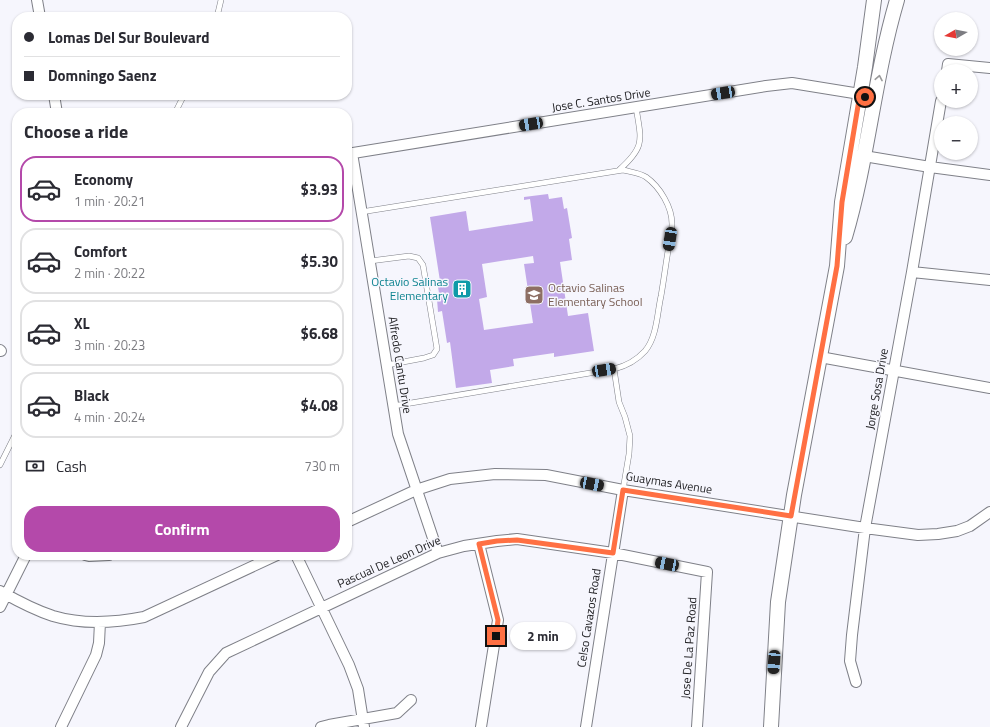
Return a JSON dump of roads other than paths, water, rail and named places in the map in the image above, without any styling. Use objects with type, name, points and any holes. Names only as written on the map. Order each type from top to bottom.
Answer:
[{"type":"main road","points":[[837,266],[842,202],[874,0]]},
{"type":"main road","points":[[771,727],[778,602],[791,516],[837,266],[855,204],[887,35],[897,0]]},
{"type":"main road","points":[[855,204],[852,195],[852,185],[867,104],[865,97],[860,94]]},
{"type":"street","points":[[37,0],[39,12]]},
{"type":"street","points":[[978,68],[990,68]]},
{"type":"street","name":"Jose C. Santos Drive","points":[[352,154],[766,86],[792,84],[860,94]]},
{"type":"street","name":"Jorge Sosa Drive","points":[[856,682],[850,661],[851,642],[865,528],[912,272],[940,108]]},
{"type":"street","points":[[864,156],[990,175]]},
{"type":"street","name":"Alfredo Cantu Drive","points":[[352,168],[370,261],[398,434],[438,553]]},
{"type":"street","points":[[912,272],[990,280]]},
{"type":"street","points":[[820,357],[990,388]]},
{"type":"street","name":"Guaymas Avenue","points":[[352,520],[416,490],[450,479],[468,476],[519,473],[546,475],[623,490],[918,535],[957,531],[970,526],[990,512]]},
{"type":"street","name":"Celso Cavazos Road","points":[[586,727],[623,490]]},
{"type":"street","name":"Pascual De Leon Drive","points":[[181,727],[209,672],[226,653],[449,549],[497,541],[517,540],[613,553],[707,572]]},
{"type":"street","points":[[479,544],[498,620],[481,727]]},
{"type":"street","points":[[0,607],[3,593],[23,560]]},
{"type":"street","points":[[3,593],[52,616],[75,621],[125,621],[144,617],[266,560]]},
{"type":"street","points":[[298,560],[354,677],[358,689],[363,723]]},
{"type":"street","name":"Jose De La Paz Road","points":[[697,727],[707,572]]},
{"type":"street","points":[[61,727],[96,655],[99,642],[100,622]]},
{"type":"street","points":[[321,727],[363,723],[397,713],[411,700]]},
{"type":"lane","points":[[218,12],[222,0]]},
{"type":"lane","points":[[619,171],[635,154],[640,144],[636,107]]},
{"type":"lane","points":[[361,212],[623,170],[646,177],[655,184],[671,214],[672,224],[664,281],[652,337],[646,350],[636,360],[626,366],[614,369],[394,406]]},
{"type":"lane","points":[[370,261],[409,256],[418,258],[423,266],[437,349],[433,355],[424,358],[387,365]]},
{"type":"lane","points":[[614,369],[619,402],[630,436],[629,454],[623,490]]},
{"type":"lane","points":[[0,465],[12,440]]},
{"type":"place","name":"Octavio Salinas Elementary","points":[[462,289]]},
{"type":"place","name":"Octavio Salinas Elementary School","points":[[534,295]]}]
